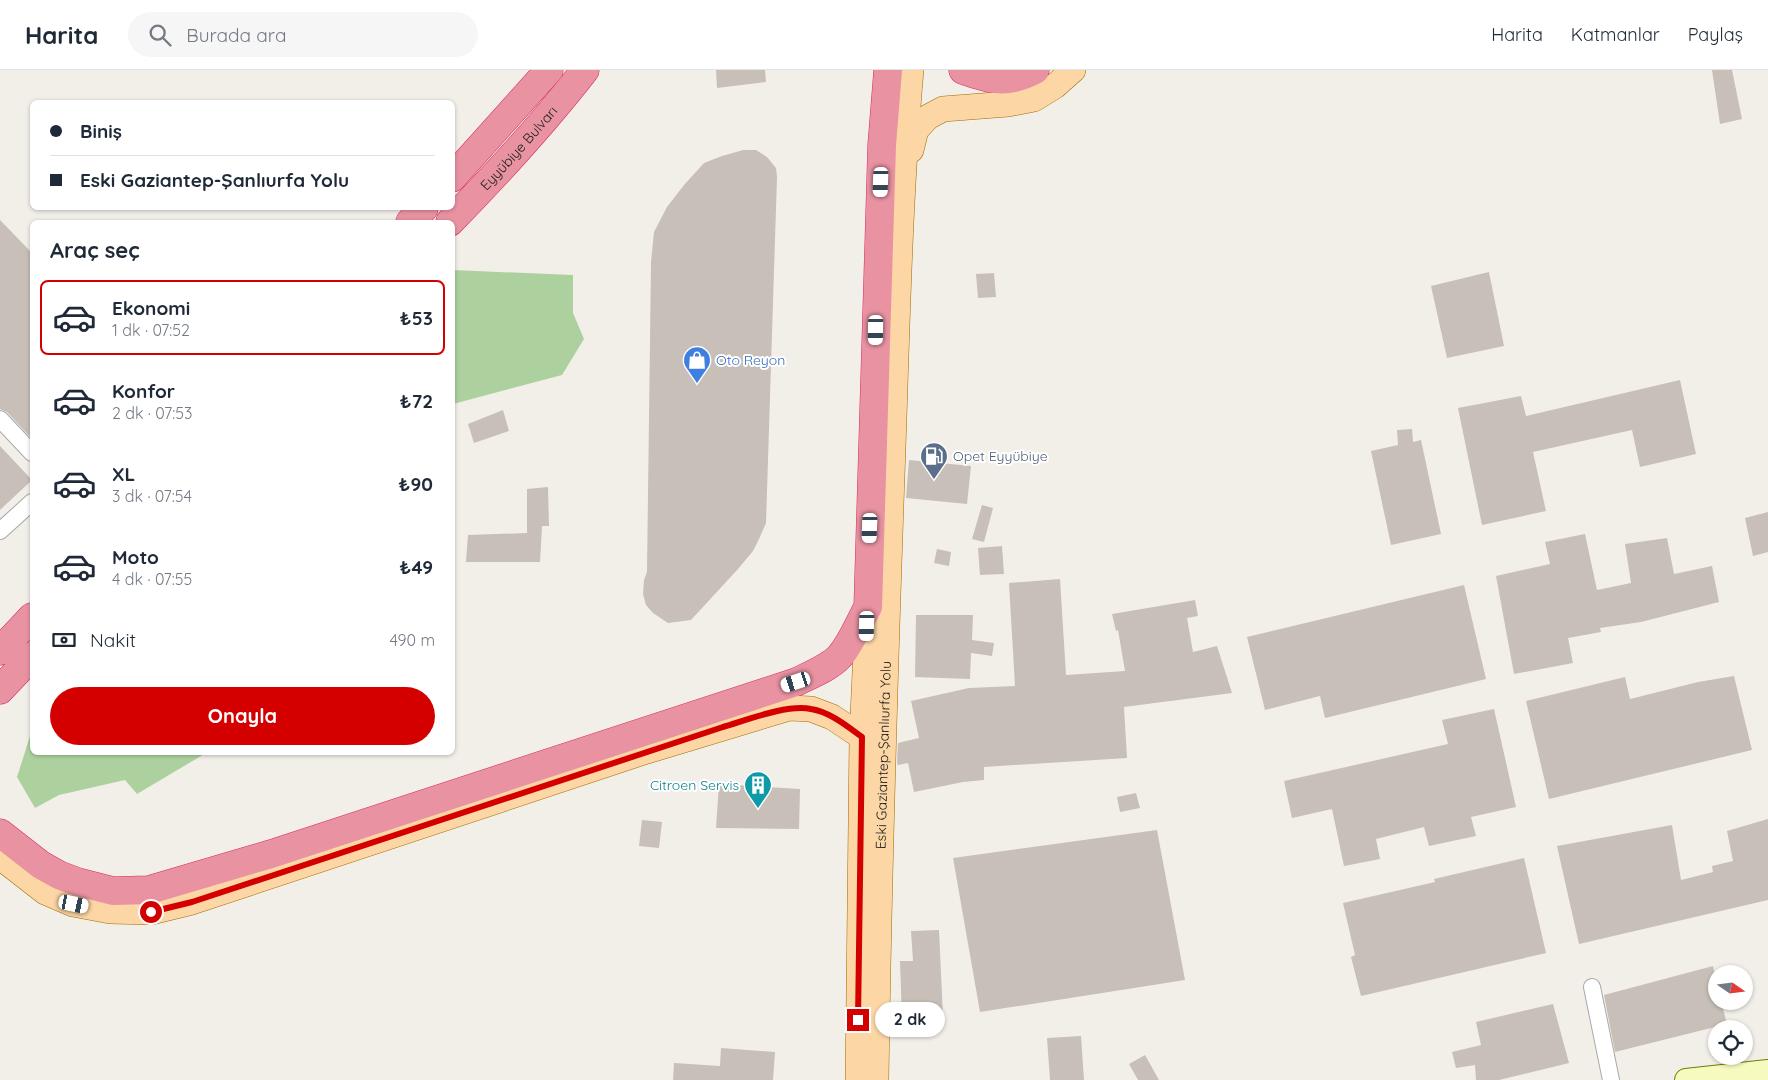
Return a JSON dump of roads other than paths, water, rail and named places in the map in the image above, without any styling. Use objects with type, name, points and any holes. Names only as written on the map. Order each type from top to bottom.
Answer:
[{"type":"highway","name":"Eyyübiye Bulvarı","points":[[455,175],[549,70]]},
{"type":"highway","name":"Eyyübiye Bulvarı","points":[[452,220],[505,165],[560,103],[585,70]]},
{"type":"highway","points":[[0,833],[41,865],[59,875],[113,891],[150,890],[290,848],[796,682],[820,670],[839,656],[853,636],[868,607],[880,203],[888,70]]},
{"type":"highway","points":[[963,70],[985,78],[1010,80],[1035,70]]},
{"type":"highway","points":[[412,220],[422,210]]},
{"type":"highway","points":[[0,652],[30,619]]},
{"type":"highway","points":[[0,690],[30,658]]},
{"type":"main road","name":"Eski Gaziantep-Şanlıurfa Yolu","points":[[876,1080],[883,731],[903,179],[911,70]]},
{"type":"main road","points":[[903,179],[916,130],[928,117],[943,109],[1008,104],[1034,99],[1055,86],[1073,70]]},
{"type":"main road","name":"Eski Gaziantep-Şanlıurfa Yolu","points":[[858,1080],[862,737],[868,607]]},
{"type":"main road","points":[[0,857],[45,892],[74,904],[110,911],[151,912],[192,902],[647,751],[789,708],[811,708],[832,717],[862,737]]},
{"type":"street","points":[[0,419],[30,451]]},
{"type":"street","points":[[0,531],[30,504]]},
{"type":"street","points":[[1592,987],[1611,1080]]},
{"type":"street","points":[[1686,1080],[1768,1071]]},
{"type":"place","name":"Oto Reyon","points":[[697,384]]},
{"type":"place","name":"Opet Eyyübiye","points":[[934,480]]},
{"type":"place","name":"Citroen Servis","points":[[758,809]]}]
